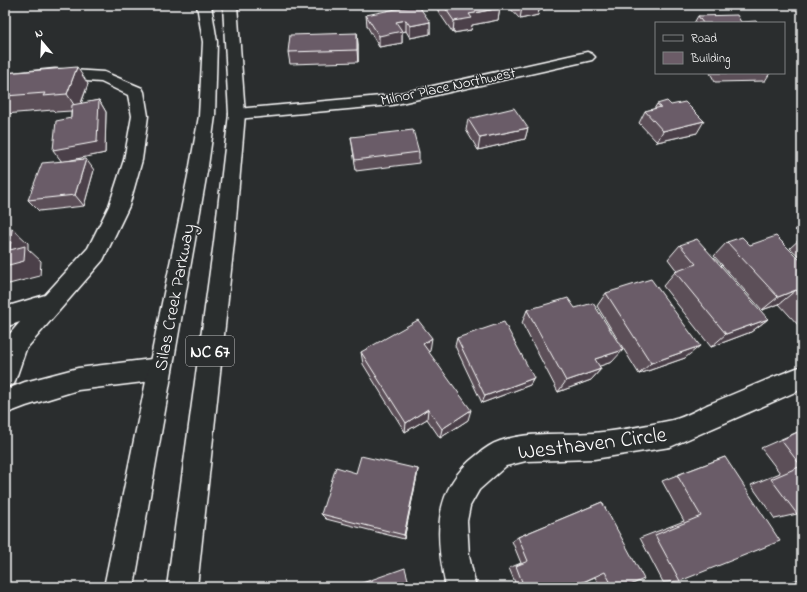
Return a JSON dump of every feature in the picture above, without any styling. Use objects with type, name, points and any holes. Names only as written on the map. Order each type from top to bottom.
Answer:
[{"type":"street","name":"Silas Creek Parkway","points":[[119,587],[207,116],[210,42],[204,5]]},
{"type":"street","name":"Silas Creek Parkway","points":[[182,587],[223,250],[237,114],[230,5]]},
{"type":"street","name":"Milnor Place Northwest","points":[[237,114],[392,100],[587,57]]},
{"type":"street","points":[[5,79],[55,74],[104,77],[136,92],[140,116],[133,160],[119,206],[96,254],[16,343],[5,376]]},
{"type":"street","points":[[5,317],[53,302]]},
{"type":"street","points":[[5,402],[25,394],[78,379],[160,369]]},
{"type":"street","name":"Westhaven Circle","points":[[461,587],[454,556],[453,521],[456,506],[461,493],[469,480],[479,470],[500,454],[526,448],[594,446],[670,434],[802,378]]},
{"type":"building","points":[[418,5],[430,22],[410,26],[406,20],[396,22],[402,31],[379,36],[366,15]]},
{"type":"building","points":[[443,5],[497,5],[500,8],[469,14],[472,18],[454,21]]},
{"type":"building","points":[[520,5],[534,5],[522,7]]},
{"type":"building","points":[[737,15],[741,22],[702,22],[698,16]]},
{"type":"building","points":[[357,33],[357,50],[288,52],[290,35]]},
{"type":"building","points":[[77,67],[67,94],[43,96],[45,93],[5,96],[5,73]]},
{"type":"building","points":[[99,100],[97,142],[53,150],[56,121],[71,118],[72,105]]},
{"type":"building","points":[[667,101],[671,105],[685,102],[704,121],[663,131],[645,111],[661,107],[657,104]]},
{"type":"building","points":[[514,108],[528,128],[480,138],[468,119]]},
{"type":"building","points":[[413,130],[419,152],[355,160],[351,137]]},
{"type":"building","points":[[86,159],[75,195],[28,200],[42,163]]},
{"type":"building","points":[[12,228],[10,250],[25,246],[24,261],[5,266],[5,230]]},
{"type":"building","points":[[776,236],[802,262],[802,296],[796,290],[778,297],[727,242],[742,237],[750,245]]},
{"type":"building","points":[[697,239],[768,319],[726,334],[675,272],[696,264],[680,245]]},
{"type":"building","points":[[651,279],[700,346],[651,363],[606,293]]},
{"type":"building","points":[[568,298],[575,308],[593,303],[623,350],[595,359],[601,369],[566,381],[527,310]]},
{"type":"building","points":[[418,320],[432,338],[423,344],[471,410],[442,429],[428,409],[406,423],[361,352]]},
{"type":"building","points":[[504,322],[534,378],[485,396],[457,338]]},
{"type":"building","points":[[802,430],[802,512],[797,514],[771,479],[801,466],[781,440]]},
{"type":"building","points":[[361,456],[418,469],[404,535],[321,514],[336,467],[356,473]]},
{"type":"building","points":[[725,457],[780,541],[680,581],[655,535],[701,516],[677,475]]},
{"type":"building","points":[[602,502],[644,579],[626,587],[613,587],[605,572],[572,587],[524,587],[516,566],[528,561],[518,537]]},
{"type":"building","points":[[405,568],[410,587],[351,587]]}]
